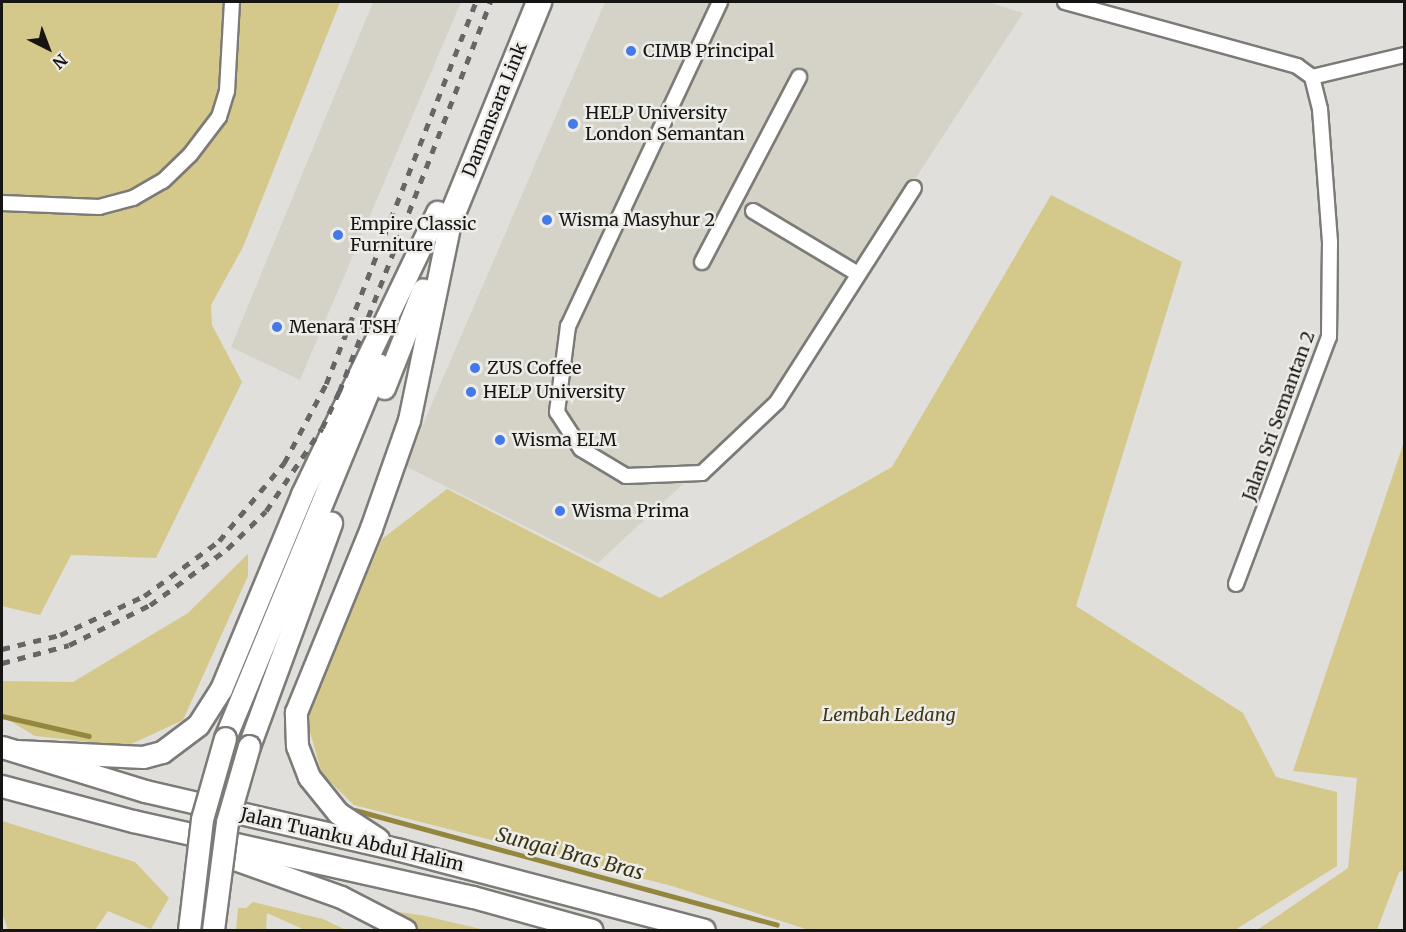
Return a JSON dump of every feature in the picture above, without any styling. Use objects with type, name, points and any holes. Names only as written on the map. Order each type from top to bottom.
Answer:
[{"type":"highway","name":"Damansara Link","points":[[444,215],[523,2]]},
{"type":"highway","name":"Damansara Link","points":[[444,215],[539,2]]},
{"type":"main road","points":[[189,930],[202,819],[225,738],[444,215]]},
{"type":"main road","points":[[213,930],[227,822],[249,746],[444,215]]},
{"type":"main road","points":[[9,749],[143,757],[162,752],[198,725],[221,689],[302,494],[444,215]]},
{"type":"main road","points":[[400,850],[360,830],[338,813],[309,777],[297,746],[296,712],[371,528],[409,420],[444,215]]},
{"type":"main road","name":"Jalan Tuanku Abdul Halim","points":[[9,749],[145,790],[400,850],[704,930]]},
{"type":"main road","name":"Jalan Tuanku Abdul Halim","points":[[2,786],[133,821],[473,897],[592,930]]},
{"type":"main road","points":[[133,821],[341,897],[405,930]]},
{"type":"street","points":[[2,202],[99,207],[133,198],[163,181],[190,155],[219,117],[227,91],[232,2]]},
{"type":"street","points":[[720,2],[568,326],[557,412],[581,449],[626,476],[702,473],[777,402],[914,188]]},
{"type":"street","points":[[1065,2],[1297,66],[1312,77],[1404,55]]},
{"type":"street","points":[[702,262],[799,77]]},
{"type":"street","name":"Jalan Sri Semantan 2","points":[[1236,584],[1329,337],[1330,242],[1320,109],[1312,77]]},
{"type":"street","points":[[753,211],[858,274]]},
{"type":"shaded area","points":[[373,2],[461,2],[300,380],[231,347]]},
{"type":"shaded area","points":[[605,2],[988,2],[1023,13],[769,404],[598,563],[405,466]]},
{"type":"green space","points":[[2,2],[340,2],[243,247],[211,305],[212,325],[242,382],[156,558],[71,555],[40,615],[2,606]]},
{"type":"green space","name":"Lembah Ledang","points":[[1051,195],[1182,262],[1076,606],[1243,713],[1276,777],[1337,792],[1337,866],[1235,930],[809,930],[672,886],[354,805],[322,774],[306,718],[382,539],[447,489],[660,598],[892,467]]},
{"type":"green space","points":[[1404,442],[1404,870],[1399,872],[1377,930],[1257,930],[1348,868],[1357,778],[1293,771]]},
{"type":"green space","points":[[248,554],[248,576],[183,720],[127,746],[35,736],[2,716],[2,681],[73,682],[188,613]]},
{"type":"green space","points":[[2,821],[135,862],[169,898],[151,929],[108,911],[95,930],[8,930],[2,913]]},
{"type":"green space","points":[[253,902],[323,919],[346,930],[305,930],[267,913],[266,930],[236,930],[238,908],[246,908]]},
{"type":"green space","points":[[393,911],[425,916],[485,930],[418,930]]},
{"type":"waterway","name":"Sungai Bras Bras","points":[[2,716],[89,736]]},
{"type":"waterway","name":"Sungai Bras Bras","points":[[355,810],[777,925]]},
{"type":"railway","points":[[2,649],[60,635],[144,596],[219,541],[284,463],[326,384],[476,2]]},
{"type":"railway","points":[[2,663],[69,645],[150,605],[227,549],[266,511],[322,428],[339,392],[490,2]]},
{"type":"place","name":"CIMB Principal","points":[[631,51]]},
{"type":"place","name":"HELP University London Semantan","points":[[573,124]]},
{"type":"place","name":"Wisma Masyhur 2","points":[[547,220]]},
{"type":"place","name":"Empire Classic Furniture","points":[[338,235]]},
{"type":"place","name":"Menara TSH","points":[[277,327]]},
{"type":"place","name":"ZUS Coffee","points":[[475,368]]},
{"type":"place","name":"HELP University","points":[[471,392]]},
{"type":"place","name":"Wisma ELM","points":[[500,440]]},
{"type":"place","name":"Wisma Prima","points":[[560,511]]}]
